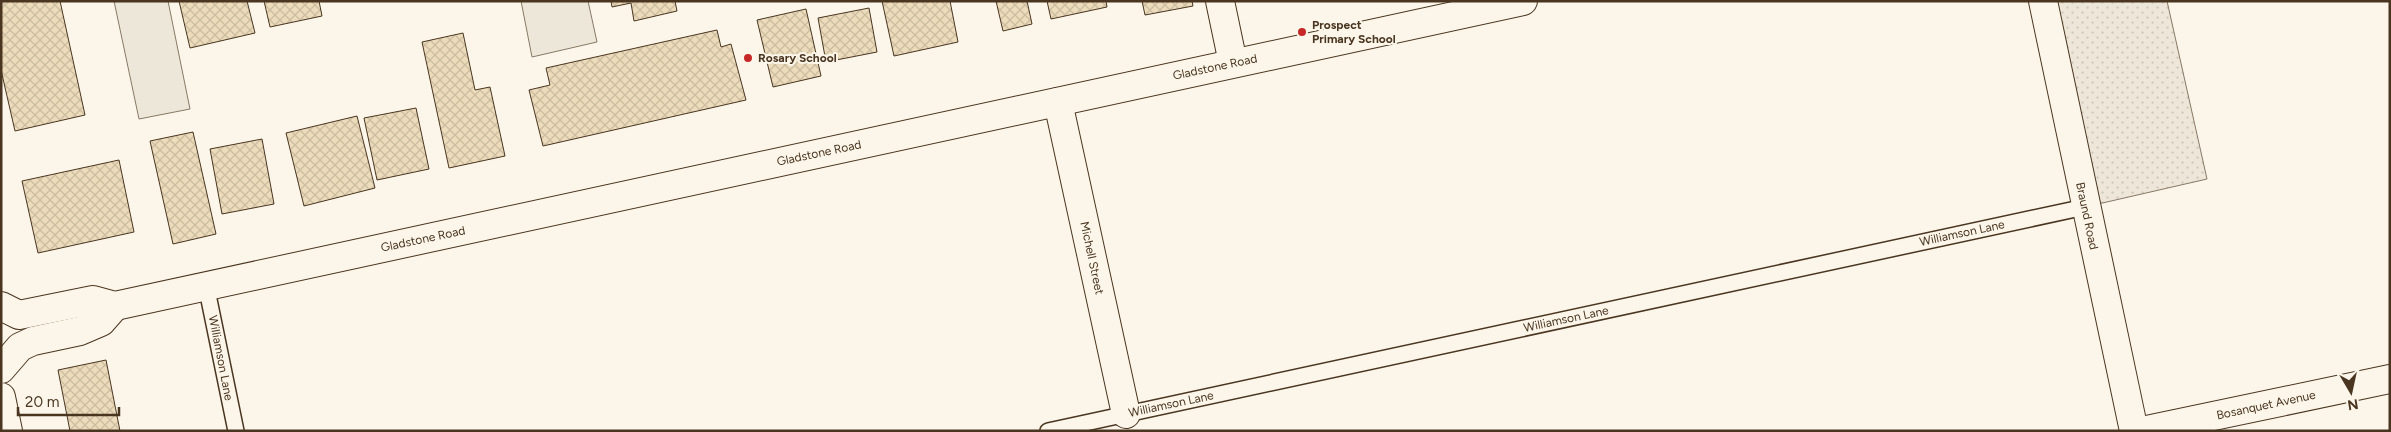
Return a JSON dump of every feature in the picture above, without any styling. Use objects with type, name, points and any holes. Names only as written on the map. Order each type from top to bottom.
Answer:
[{"type":"street","points":[[1220,1],[1233,63]]},
{"type":"street","name":"Gladstone Road","points":[[1,306],[19,314],[93,300],[115,306],[1523,1]]},
{"type":"street","name":"Braund Road","points":[[2043,1],[2085,207],[2134,431]]},
{"type":"street","name":"Michell Street","points":[[1058,102],[1126,414]]},
{"type":"street","points":[[1,369],[20,347],[34,341],[80,331],[101,322],[115,306]]},
{"type":"street","name":"Bosanquet Avenue","points":[[2142,431],[2390,378]]},
{"type":"street","points":[[1,397],[8,431]]},
{"type":"lane","name":"Williamson Lane","points":[[1048,431],[2085,207]]},
{"type":"lane","name":"Williamson Lane","points":[[206,286],[236,431]]},
{"type":"shaded area","points":[[114,1],[168,1],[190,109],[139,119]]},
{"type":"shaded area","points":[[521,1],[588,1],[597,42],[532,57]]},
{"type":"shaded area","points":[[2043,1],[2167,1],[2207,179],[2085,207]]},
{"type":"building","points":[[1,1],[60,1],[85,115],[15,131],[1,70]]},
{"type":"building","points":[[179,1],[247,1],[255,33],[190,48]]},
{"type":"building","points":[[264,1],[319,1],[322,16],[270,27]]},
{"type":"building","points":[[611,1],[675,1],[677,11],[634,21],[631,3],[612,7]]},
{"type":"building","points":[[882,1],[950,1],[958,42],[894,56]]},
{"type":"building","points":[[996,1],[1027,1],[1032,24],[1003,31]]},
{"type":"building","points":[[1047,1],[1106,1],[1107,7],[1051,19]]},
{"type":"building","points":[[1142,1],[1192,1],[1193,6],[1145,15]]},
{"type":"building","points":[[869,8],[877,52],[826,62],[818,18]]},
{"type":"building","points":[[806,9],[821,76],[773,87],[757,20]]},
{"type":"building","points":[[717,30],[721,47],[731,44],[746,100],[543,146],[529,90],[550,85],[546,68]]},
{"type":"building","points":[[463,33],[475,90],[490,87],[505,156],[449,168],[422,42]]},
{"type":"building","points":[[416,108],[429,169],[377,180],[364,118]]},
{"type":"building","points":[[357,116],[375,188],[304,206],[286,133]]},
{"type":"building","points":[[193,132],[216,234],[173,244],[150,141]]},
{"type":"building","points":[[262,139],[274,204],[222,214],[210,149]]},
{"type":"building","points":[[119,160],[134,232],[38,253],[22,181]]},
{"type":"building","points":[[106,360],[120,431],[70,431],[58,370]]},
{"type":"place","name":"Prospect Primary School","points":[[1302,32]]},
{"type":"place","name":"Rosary School","points":[[748,58]]}]
